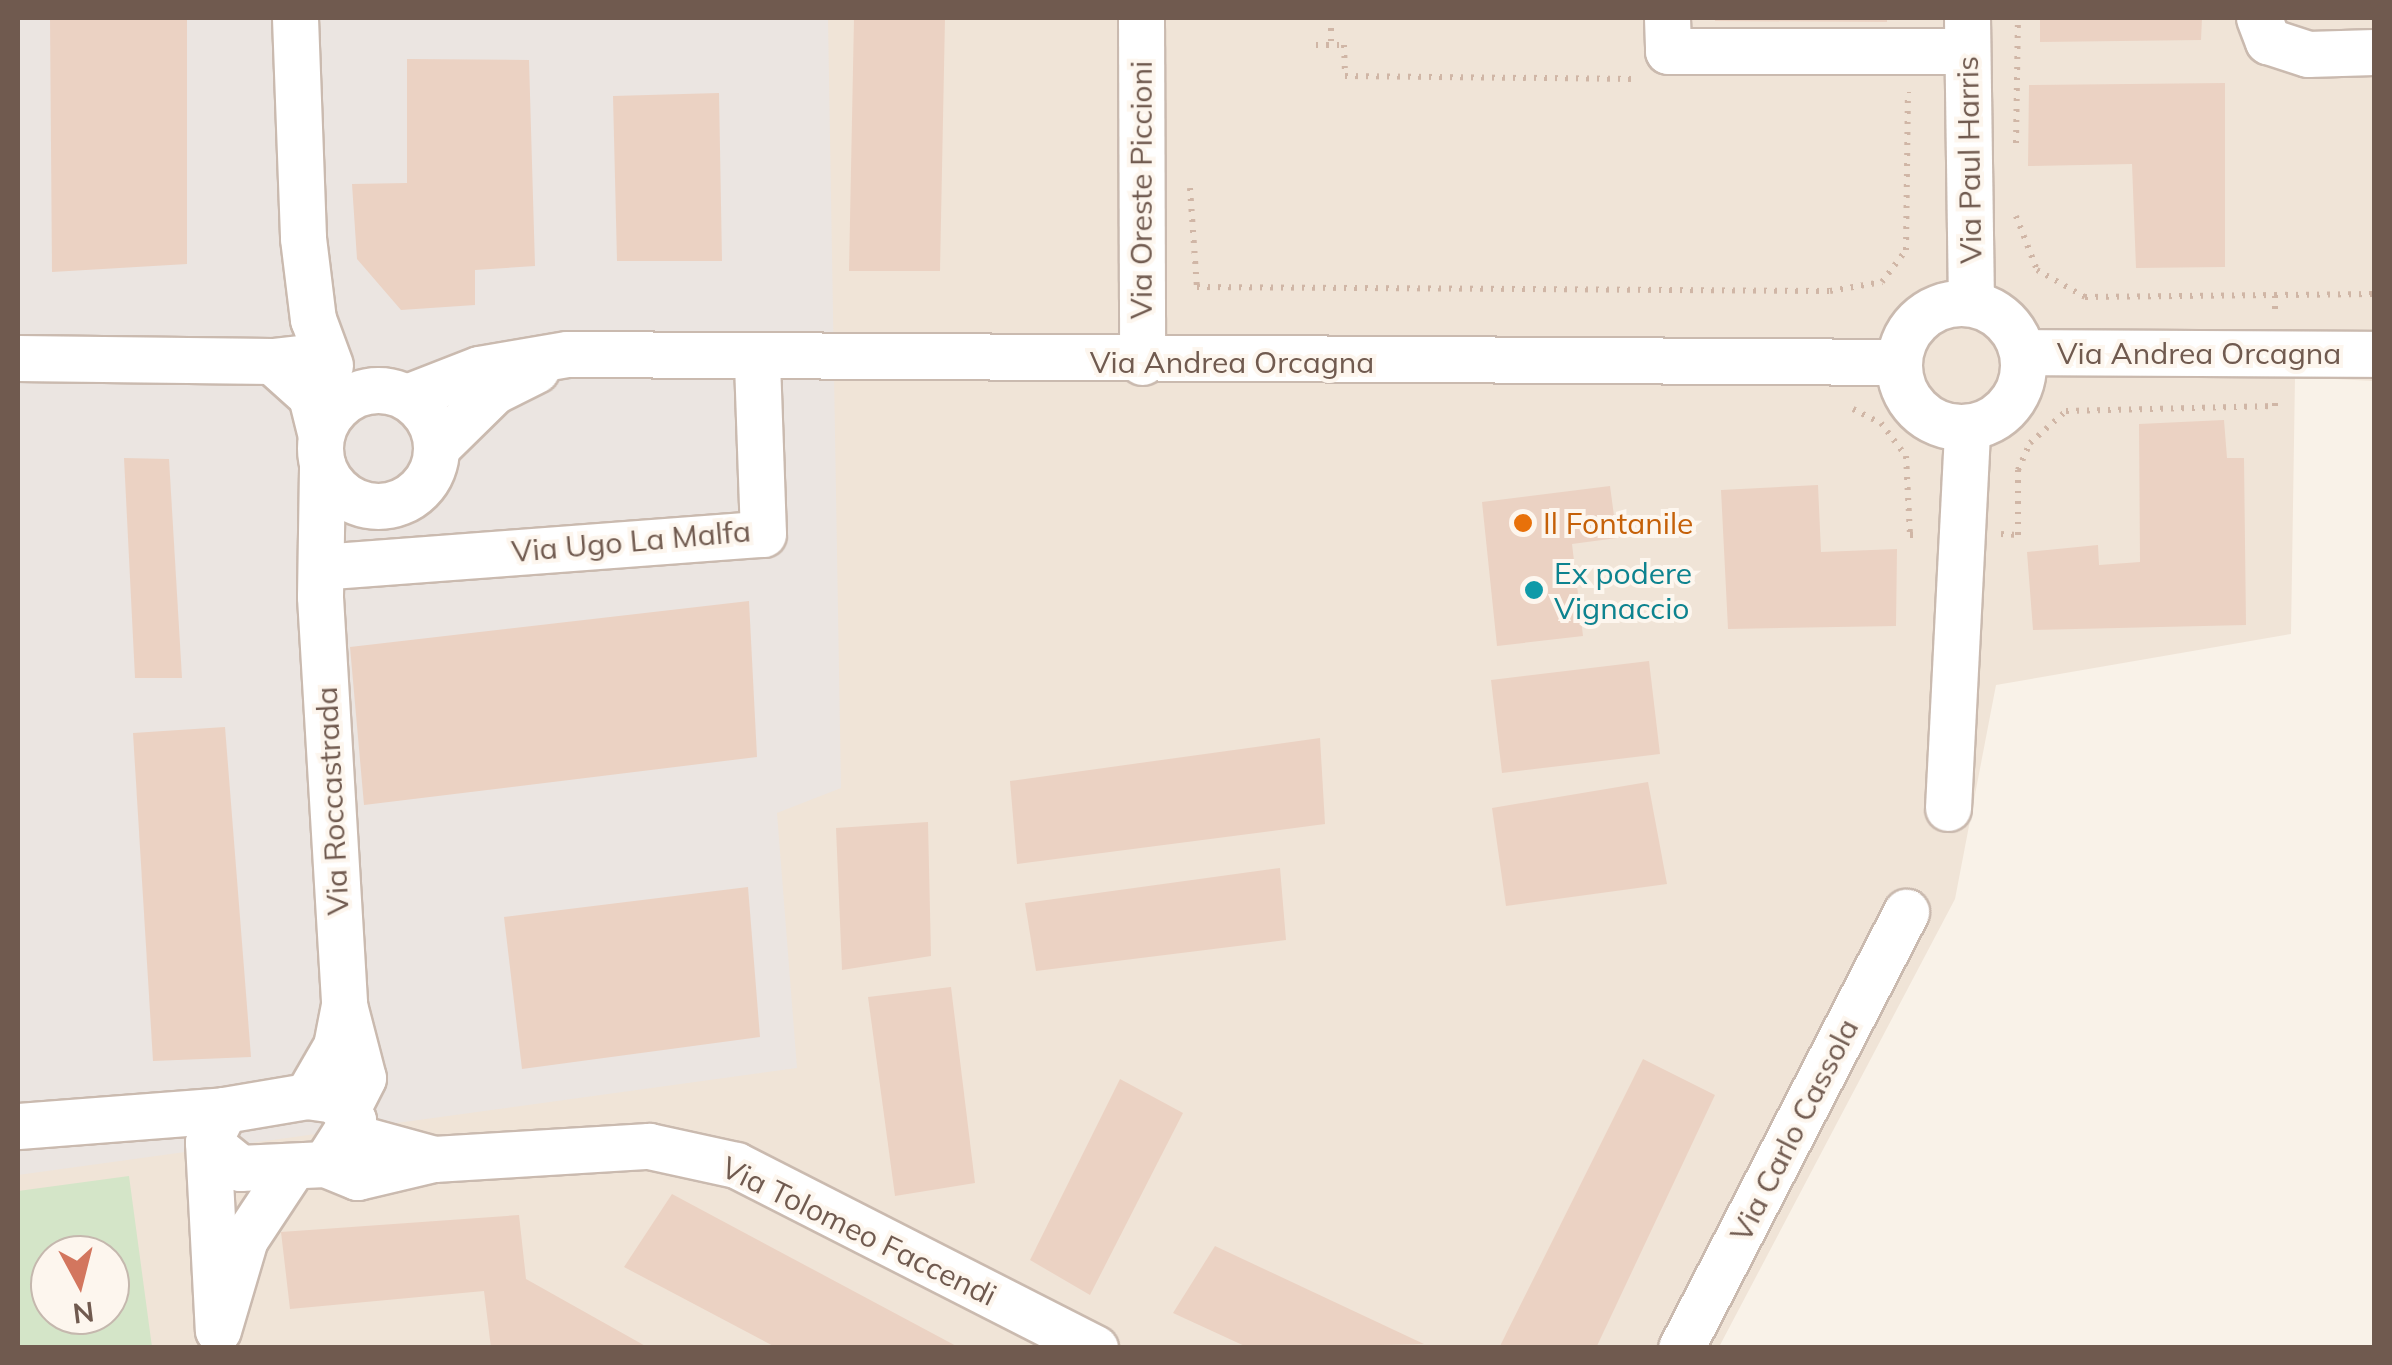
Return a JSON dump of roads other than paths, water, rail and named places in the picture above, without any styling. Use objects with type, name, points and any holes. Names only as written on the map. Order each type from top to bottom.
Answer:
[{"type":"street","points":[[295,18],[303,238],[313,319],[330,365]]},
{"type":"street","name":"Via Oreste Piccioni","points":[[1140,18],[1142,362]]},
{"type":"street","points":[[1667,18],[1668,51],[1967,34]]},
{"type":"street","points":[[2259,18],[2268,41],[2308,54],[2374,52]]},
{"type":"street","name":"Via Paul Harris","points":[[1967,34],[1971,304]]},
{"type":"street","points":[[1950,303],[1971,304],[2004,319],[2023,352],[2018,393],[2005,410],[1967,428],[1936,422],[1910,403],[1898,362],[1914,323],[1950,303]]},
{"type":"street","name":"Via Andrea Orcagna","points":[[2023,352],[2374,354]]},
{"type":"street","name":"Via Andrea Orcagna","points":[[322,450],[341,403],[392,394],[479,368],[567,354],[757,362],[1898,362]]},
{"type":"street","name":"Via Andrea Orcagna","points":[[388,505],[417,492],[436,448],[494,391],[567,354]]},
{"type":"street","points":[[18,358],[272,360],[330,365],[392,394],[429,419],[436,448]]},
{"type":"street","points":[[272,360],[311,396],[322,450],[340,492],[388,505],[326,581]]},
{"type":"street","name":"Via Ugo La Malfa","points":[[326,581],[762,534],[757,362]]},
{"type":"street","points":[[1948,808],[1967,428]]},
{"type":"street","name":"Via Roccastrada","points":[[220,1338],[245,1239],[364,1078],[344,1005],[322,450]]},
{"type":"street","name":"Via Carlo Cassola","points":[[1681,1348],[1906,912]]},
{"type":"street","points":[[18,1126],[216,1126],[324,1135]]},
{"type":"street","points":[[216,1126],[240,1168],[324,1135]]},
{"type":"street","points":[[216,1126],[220,1338]]},
{"type":"street","name":"Via Tolomeo Faccendi","points":[[324,1135],[357,1176],[434,1159],[649,1146],[736,1165],[1095,1348]]},
{"type":"place","name":"Il Fontanile","points":[[1523,523]]},
{"type":"place","name":"Ex podere Vignaccio","points":[[1534,590]]}]
